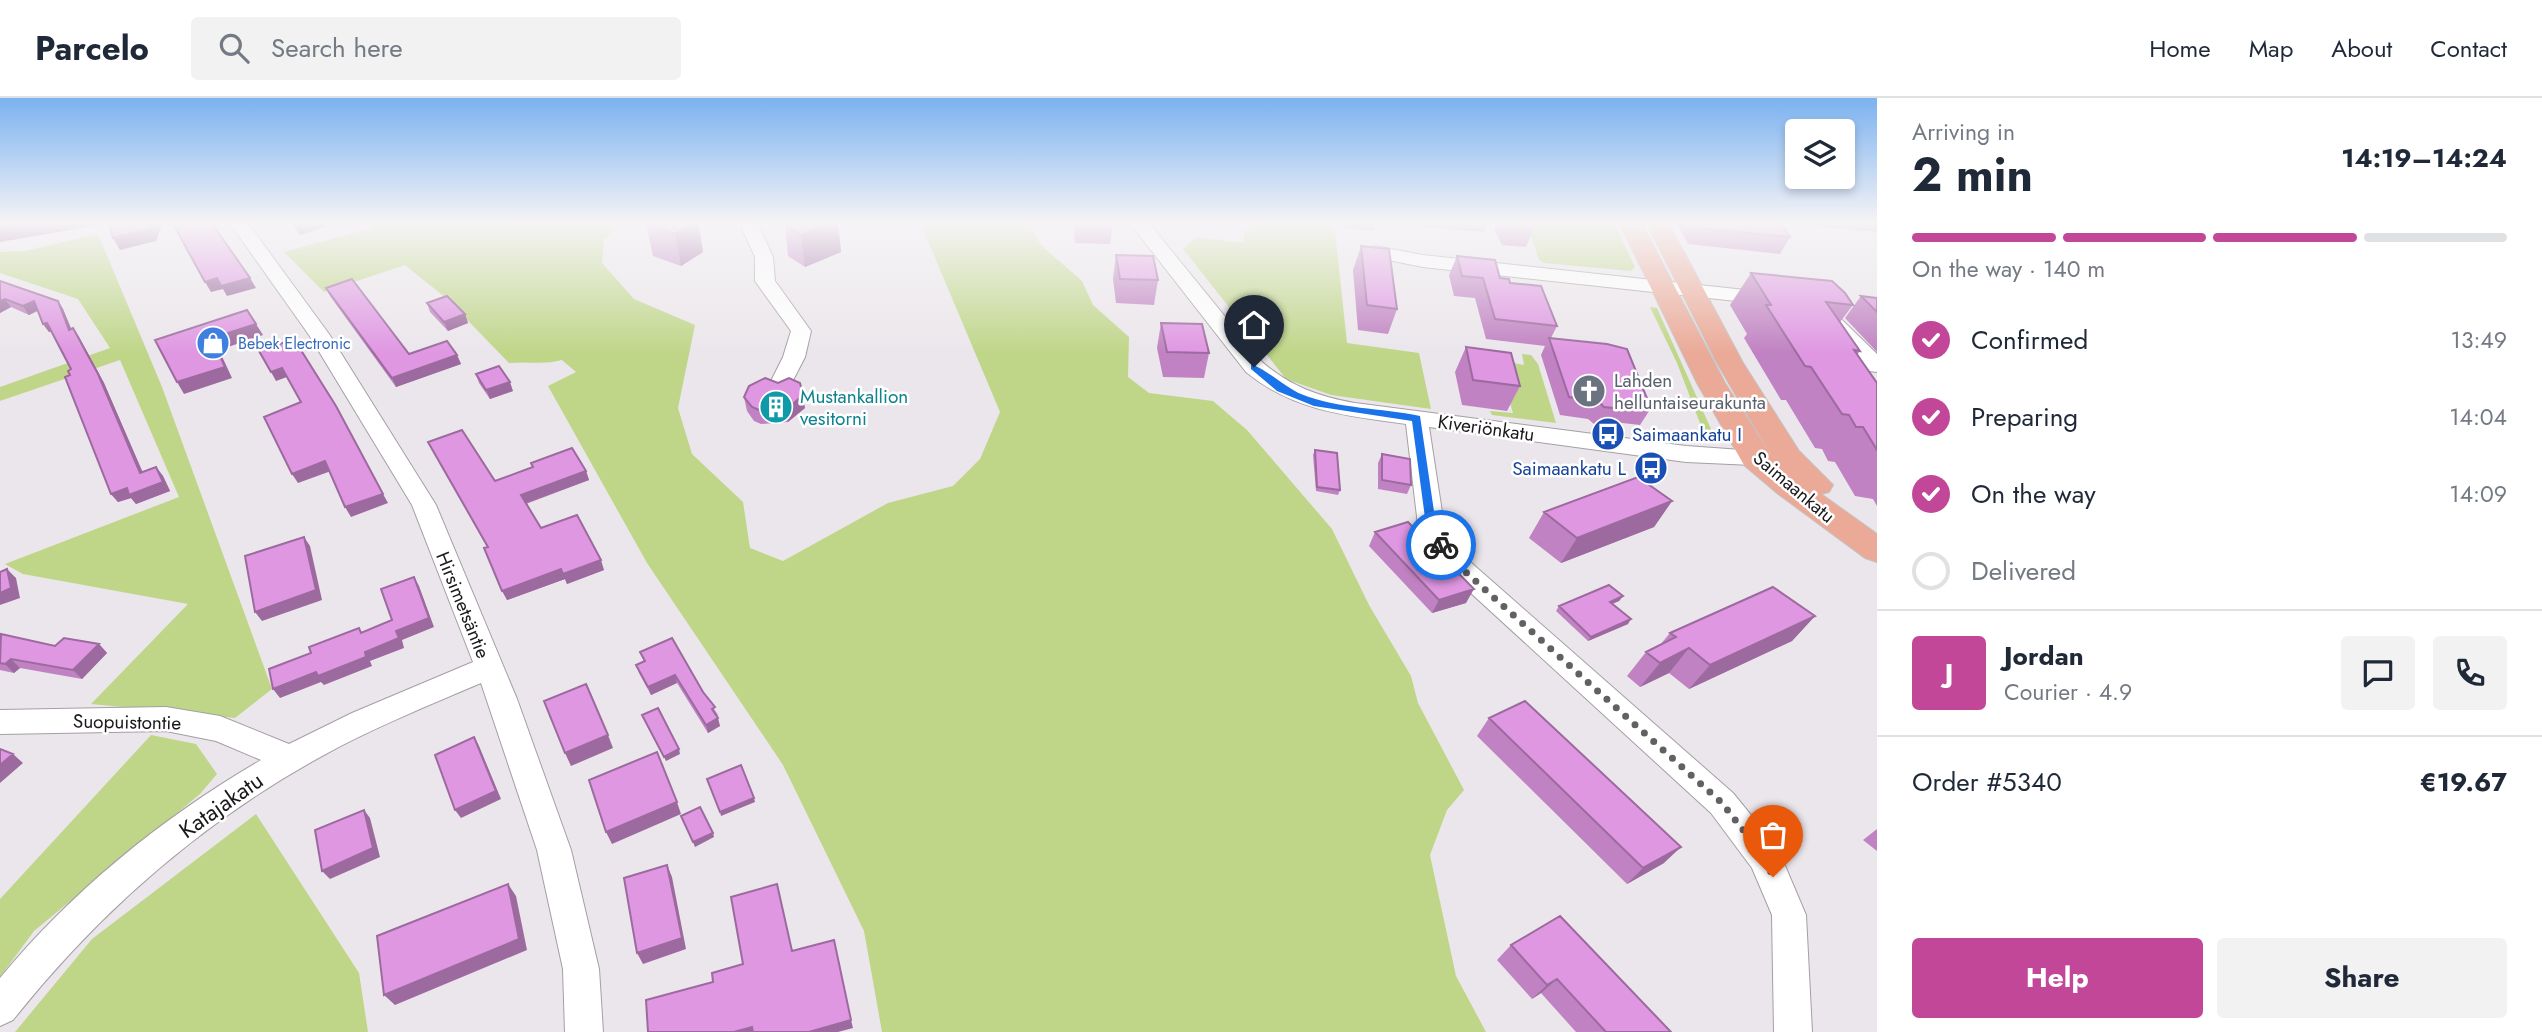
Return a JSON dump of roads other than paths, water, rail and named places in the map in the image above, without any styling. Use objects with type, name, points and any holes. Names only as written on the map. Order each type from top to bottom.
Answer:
[{"type":"main road","name":"Saimaankatu","points":[[1651,266],[1738,433],[1755,458],[1788,486],[1877,550]]},
{"type":"main road","name":"Saimaankatu","points":[[1680,266],[1730,363],[1788,458],[1815,483],[1877,527]]},
{"type":"street","name":"Hirsimetsäntie","points":[[269,266],[318,334],[424,505],[488,668],[554,850],[581,969],[584,1032]]},
{"type":"street","points":[[764,266],[765,281],[801,331],[794,357],[779,387]]},
{"type":"street","name":"Kiveriönkatu","points":[[1173,266],[1254,367],[1272,383],[1318,404],[1686,454],[1788,458]]},
{"type":"street","points":[[1477,266],[1791,300]]},
{"type":"street","points":[[1532,273],[1541,297]]},
{"type":"street","points":[[1852,307],[1824,308],[1877,366]]},
{"type":"street","points":[[1416,419],[1431,525],[1441,545],[1460,567],[1722,803],[1765,858],[1789,915],[1793,1032]]},
{"type":"street","name":"Katajakatu","points":[[0,1007],[63,935],[140,865],[215,806],[290,758],[488,668]]},
{"type":"street","name":"Suopuistontie","points":[[0,722],[166,719],[220,729],[290,758]]},
{"type":"place","name":"Bebek Electronic","points":[[213,343]]},
{"type":"place","name":"Lahden helluntaiseurakunta","points":[[1589,391]]},
{"type":"place","name":"Mustankallion vesitorni","points":[[776,407]]},
{"type":"place","name":"Saimaankatu I","points":[[1608,434]]},
{"type":"place","name":"Saimaankatu L","points":[[1651,468]]}]
